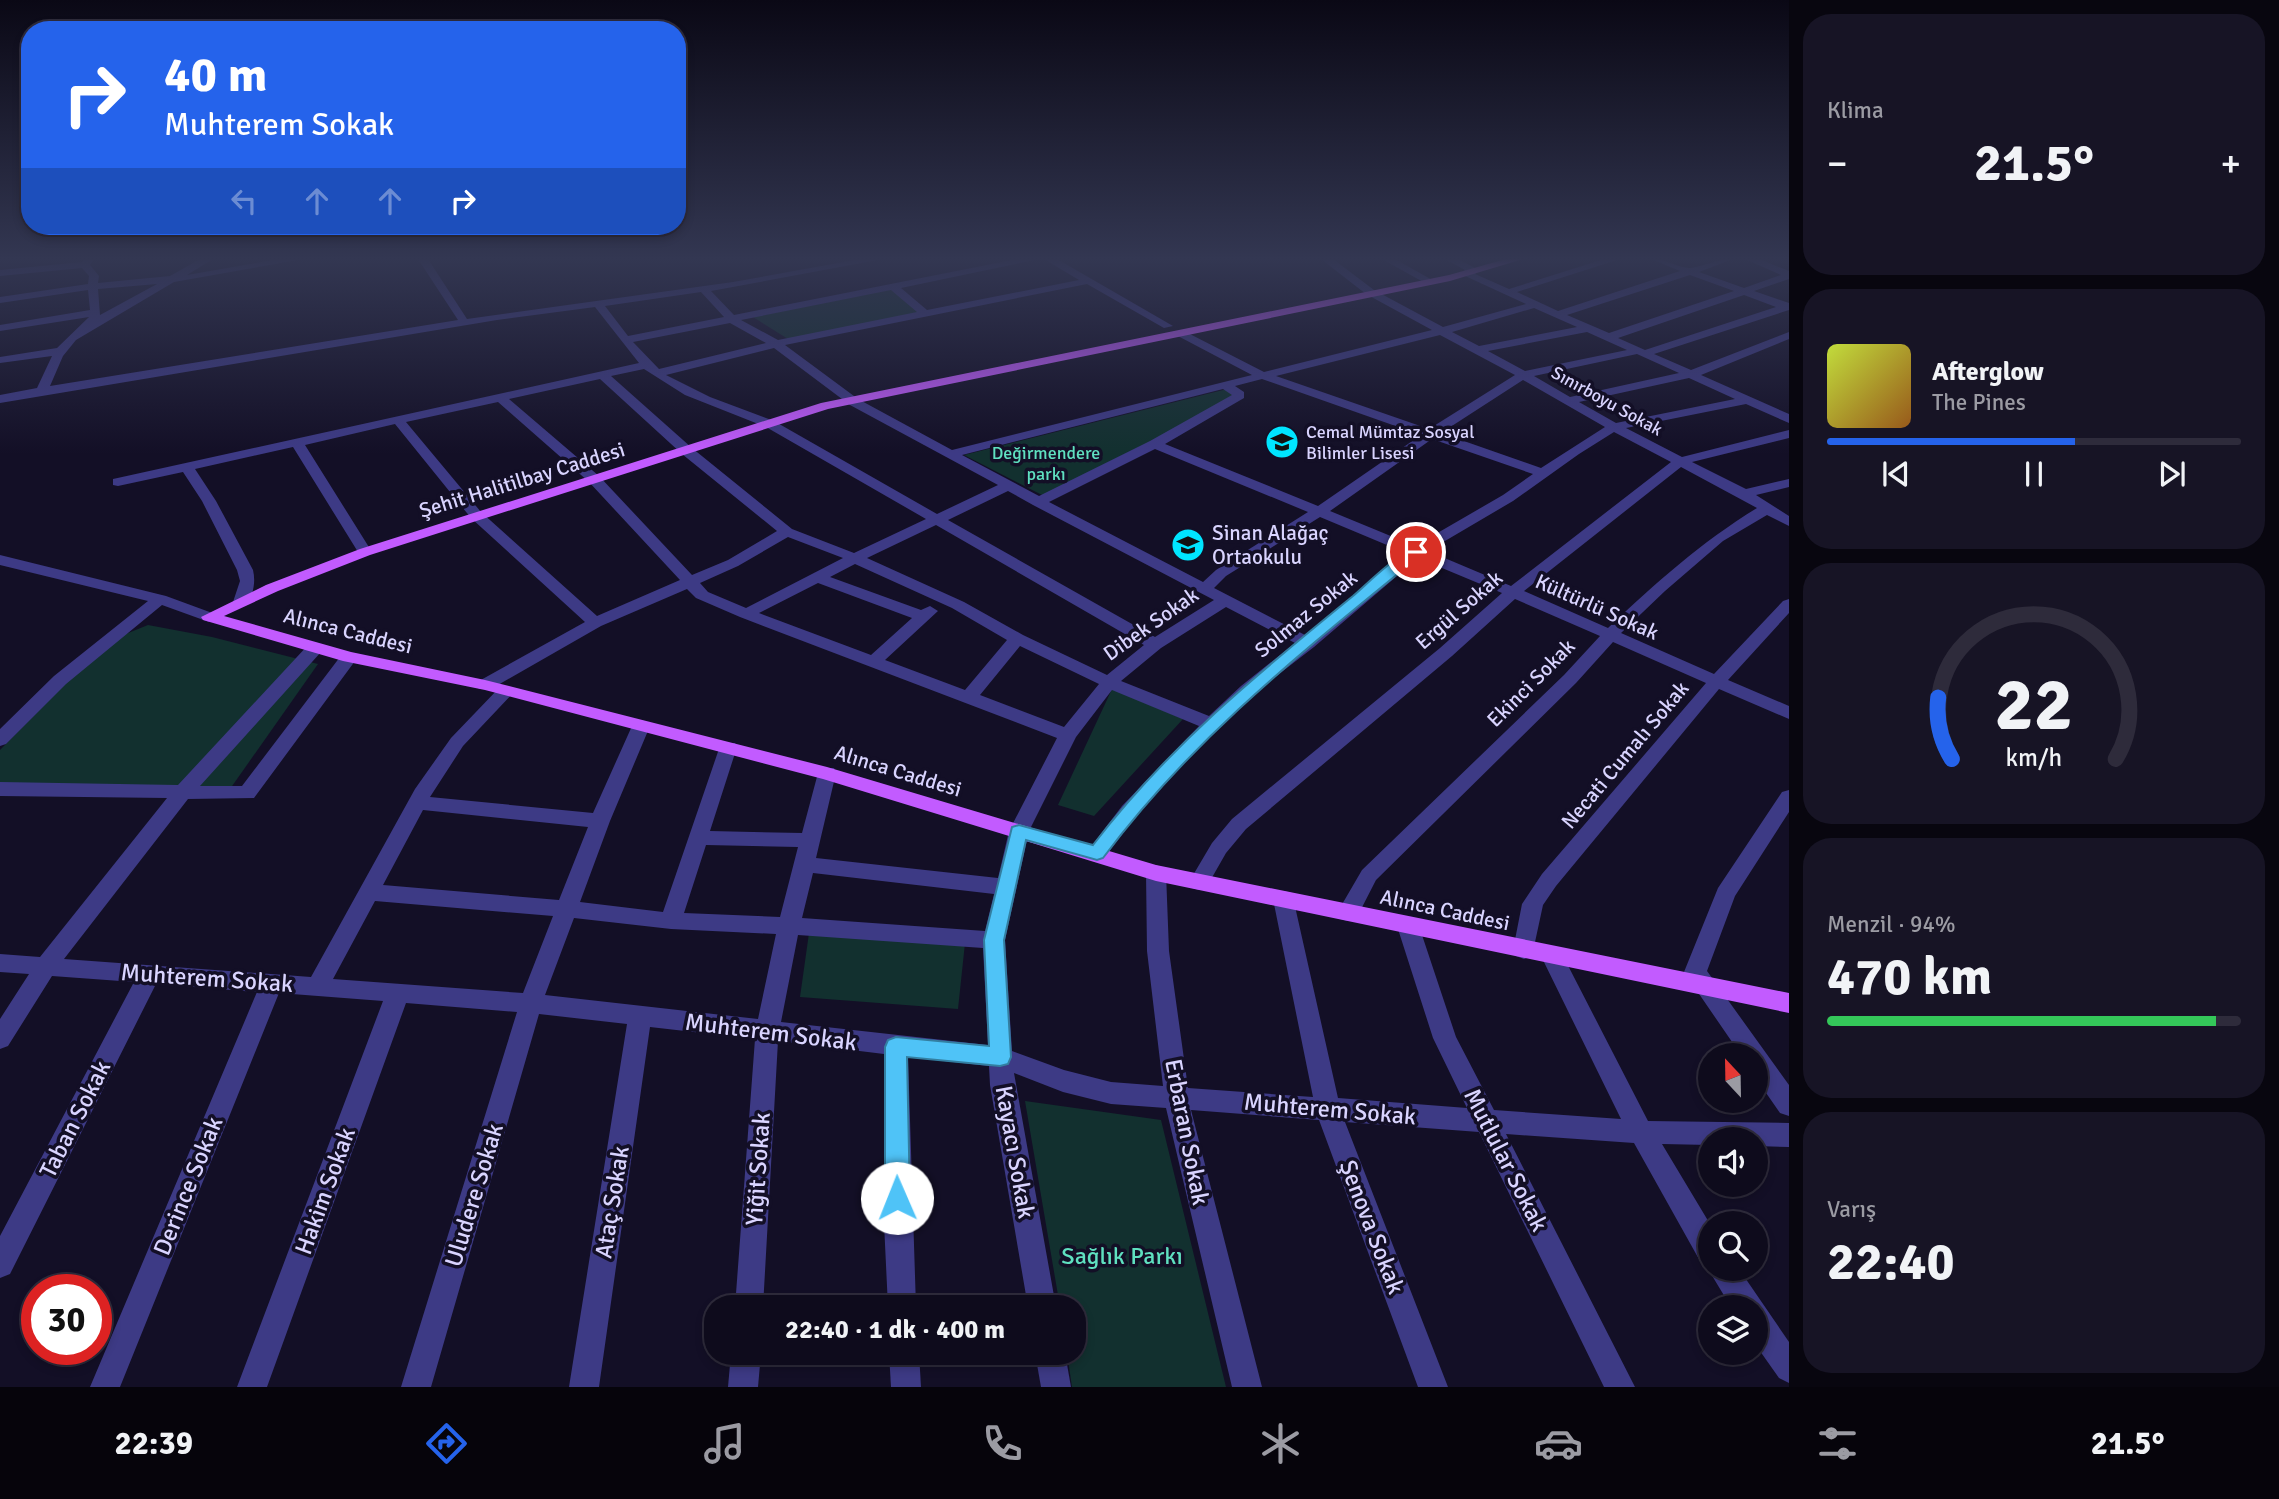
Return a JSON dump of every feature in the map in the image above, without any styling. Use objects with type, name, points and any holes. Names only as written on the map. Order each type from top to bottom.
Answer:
[{"type":"main road","name":"Şehit Halitilbay Caddesi","points":[[855,402],[883,389],[1180,324]]},
{"type":"main road","name":"Şehit Halitilbay Caddesi","points":[[209,617],[365,552],[825,406],[855,402],[1218,324]]},
{"type":"main road","name":"Alınca Caddesi","points":[[209,617],[349,657],[485,685],[827,773],[1156,873],[1552,956],[1700,979],[1789,1003]]},
{"type":"street","points":[[0,328],[27,324]]},
{"type":"street","points":[[42,391],[61,351],[88,324]]},
{"type":"street","points":[[84,329],[93,324]]},
{"type":"street","points":[[0,399],[461,324]]},
{"type":"street","points":[[613,324],[652,369],[731,410],[770,424],[1156,644]]},
{"type":"street","points":[[626,340],[711,324]]},
{"type":"street","points":[[738,324],[776,344],[855,402],[1038,502],[1308,643]]},
{"type":"street","points":[[118,482],[603,375],[652,369],[877,324]]},
{"type":"street","points":[[1164,324],[1168,326]]},
{"type":"street","name":"Sınırboyu Sokak","points":[[1431,324],[1614,427],[1744,494],[1789,522]]},
{"type":"street","points":[[950,454],[1465,324]]},
{"type":"street","points":[[1581,324],[1640,353],[1692,373],[1789,419]]},
{"type":"street","points":[[1609,337],[1648,324]]},
{"type":"street","points":[[1204,589],[1221,573],[1319,512],[1432,433],[1524,374],[1640,353],[1734,324]]},
{"type":"street","points":[[1478,350],[1591,328]]},
{"type":"street","points":[[1180,333],[1261,375],[1543,473]]},
{"type":"street","points":[[1567,401],[1692,373],[1789,335]]},
{"type":"street","points":[[0,360],[61,351]]},
{"type":"street","points":[[603,375],[687,451],[788,531],[944,598],[1017,639],[1109,682],[1211,724]]},
{"type":"street","points":[[1038,502],[1155,444],[1240,395],[1223,384]]},
{"type":"street","points":[[501,398],[594,479],[702,595],[1068,735]]},
{"type":"street","points":[[1614,427],[1749,401]]},
{"type":"street","points":[[398,420],[476,515],[595,623]]},
{"type":"street","name":"Solmaz Sokak","points":[[1097,853],[1129,811],[1247,690],[1308,643],[1416,552],[1508,498],[1614,427]]},
{"type":"street","name":"Ergül Sokak","points":[[1199,882],[1219,848],[1239,824],[1407,685],[1513,592],[1680,461],[1789,434]]},
{"type":"street","points":[[296,441],[365,552]]},
{"type":"street","name":"Kültürlü Sokak","points":[[1155,444],[1513,592],[1789,713]]},
{"type":"street","points":[[186,466],[222,524],[245,570],[248,581],[241,602]]},
{"type":"street","points":[[1744,494],[1789,483]]},
{"type":"street","points":[[746,614],[816,577],[1009,485]]},
{"type":"street","name":"Ekinci Sokak","points":[[1348,913],[1369,875],[1570,679],[1609,636],[1659,588],[1718,538],[1768,508]]},
{"type":"street","points":[[485,685],[595,623],[733,564],[788,531]]},
{"type":"street","name":"Alınca Caddesi","points":[[0,560],[160,599],[209,617]]},
{"type":"street","points":[[816,577],[924,617]]},
{"type":"street","points":[[873,662],[944,598]]},
{"type":"street","points":[[0,740],[60,680],[160,599]]},
{"type":"street","name":"Dibek Sokak","points":[[1019,831],[1068,735],[1109,682],[1156,644],[1226,600]]},
{"type":"street","name":"Necati Cumalı Sokak","points":[[1524,950],[1533,904],[1549,880],[1716,682],[1789,604]]},
{"type":"street","points":[[968,698],[1017,639]]},
{"type":"street","points":[[0,1038],[46,966],[183,792],[315,648]]},
{"type":"street","points":[[0,789],[247,793],[349,657]]},
{"type":"street","points":[[318,986],[417,803],[457,742],[505,692]]},
{"type":"street","name":"Uludere Sokak","points":[[416,1387],[531,1003],[600,821],[641,726]]},
{"type":"street","points":[[671,921],[728,747]]},
{"type":"street","name":"Yiğit Sokak","points":[[750,1295],[767,1031],[789,926],[827,773]]},
{"type":"street","points":[[1745,1043],[1700,979],[1725,894],[1789,797]]},
{"type":"street","points":[[417,803],[600,821]]},
{"type":"street","name":"Kayacı Sokak","points":[[1019,831],[994,940],[1002,1085],[1040,1295]]},
{"type":"street","points":[[699,838],[810,840]]},
{"type":"street","points":[[804,864],[1006,887]]},
{"type":"street","name":"Erbaran Sokak","points":[[1156,873],[1158,951],[1176,1096],[1247,1387]]},
{"type":"street","points":[[369,892],[671,921],[994,940]]},
{"type":"street","name":"Şenova Sokak","points":[[1284,899],[1328,1109],[1433,1387]]},
{"type":"street","name":"Mutlular Sokak","points":[[1408,926],[1445,1038],[1620,1387]]},
{"type":"street","points":[[1552,956],[1642,1132],[1698,1230]]},
{"type":"street","name":"Muhterem Sokak","points":[[0,962],[271,985],[318,986],[397,995],[531,1003],[1000,1057],[1063,1081],[1111,1093],[1642,1132],[1789,1135]]},
{"type":"street","name":"Taban Sokak","points":[[0,1264],[150,974]]},
{"type":"street","name":"Derince Sokak","points":[[105,1387],[271,985]]},
{"type":"street","name":"Hakim Sokak","points":[[252,1387],[397,995]]},
{"type":"street","name":"Ataç Sokak","points":[[584,1387],[640,1016]]},
{"type":"street","points":[[896,1047],[901,1295]]},
{"type":"street","points":[[1768,1076],[1789,1105]]},
{"type":"street","points":[[1768,1337],[1789,1368]]},
{"type":"street","points":[[743,1387],[745,1365]]},
{"type":"street","points":[[905,1365],[906,1387]]},
{"type":"street","points":[[1052,1365],[1056,1387]]},
{"type":"green space","points":[[764,324],[866,324],[788,339]]},
{"type":"green space","name":"Değirmendere parkı","points":[[1231,388],[1242,395],[1044,496],[964,455]]},
{"type":"green space","points":[[148,625],[212,637],[318,664],[230,789],[0,783],[0,750],[106,642]]},
{"type":"green space","points":[[1112,689],[1183,719],[1094,816],[1058,805]]},
{"type":"green space","points":[[809,933],[965,943],[958,1009],[800,997]]},
{"type":"green space","name":"Sağlık Parkı","points":[[1025,1101],[1161,1120],[1226,1387],[1072,1387],[1069,1365],[1086,1365],[1086,1295],[1058,1295]]},
{"type":"place","name":"Cemal Mümtaz Sosyal Bilimler Lisesi","points":[[1282,442]]},
{"type":"place","name":"Sinan Alağaç Ortaokulu","points":[[1188,545]]},
{"type":"route","points":[[897,1198],[896,1047],[1000,1057],[994,940],[1019,831],[1097,853],[1129,811],[1172,763],[1247,690],[1308,643],[1416,552]]}]
